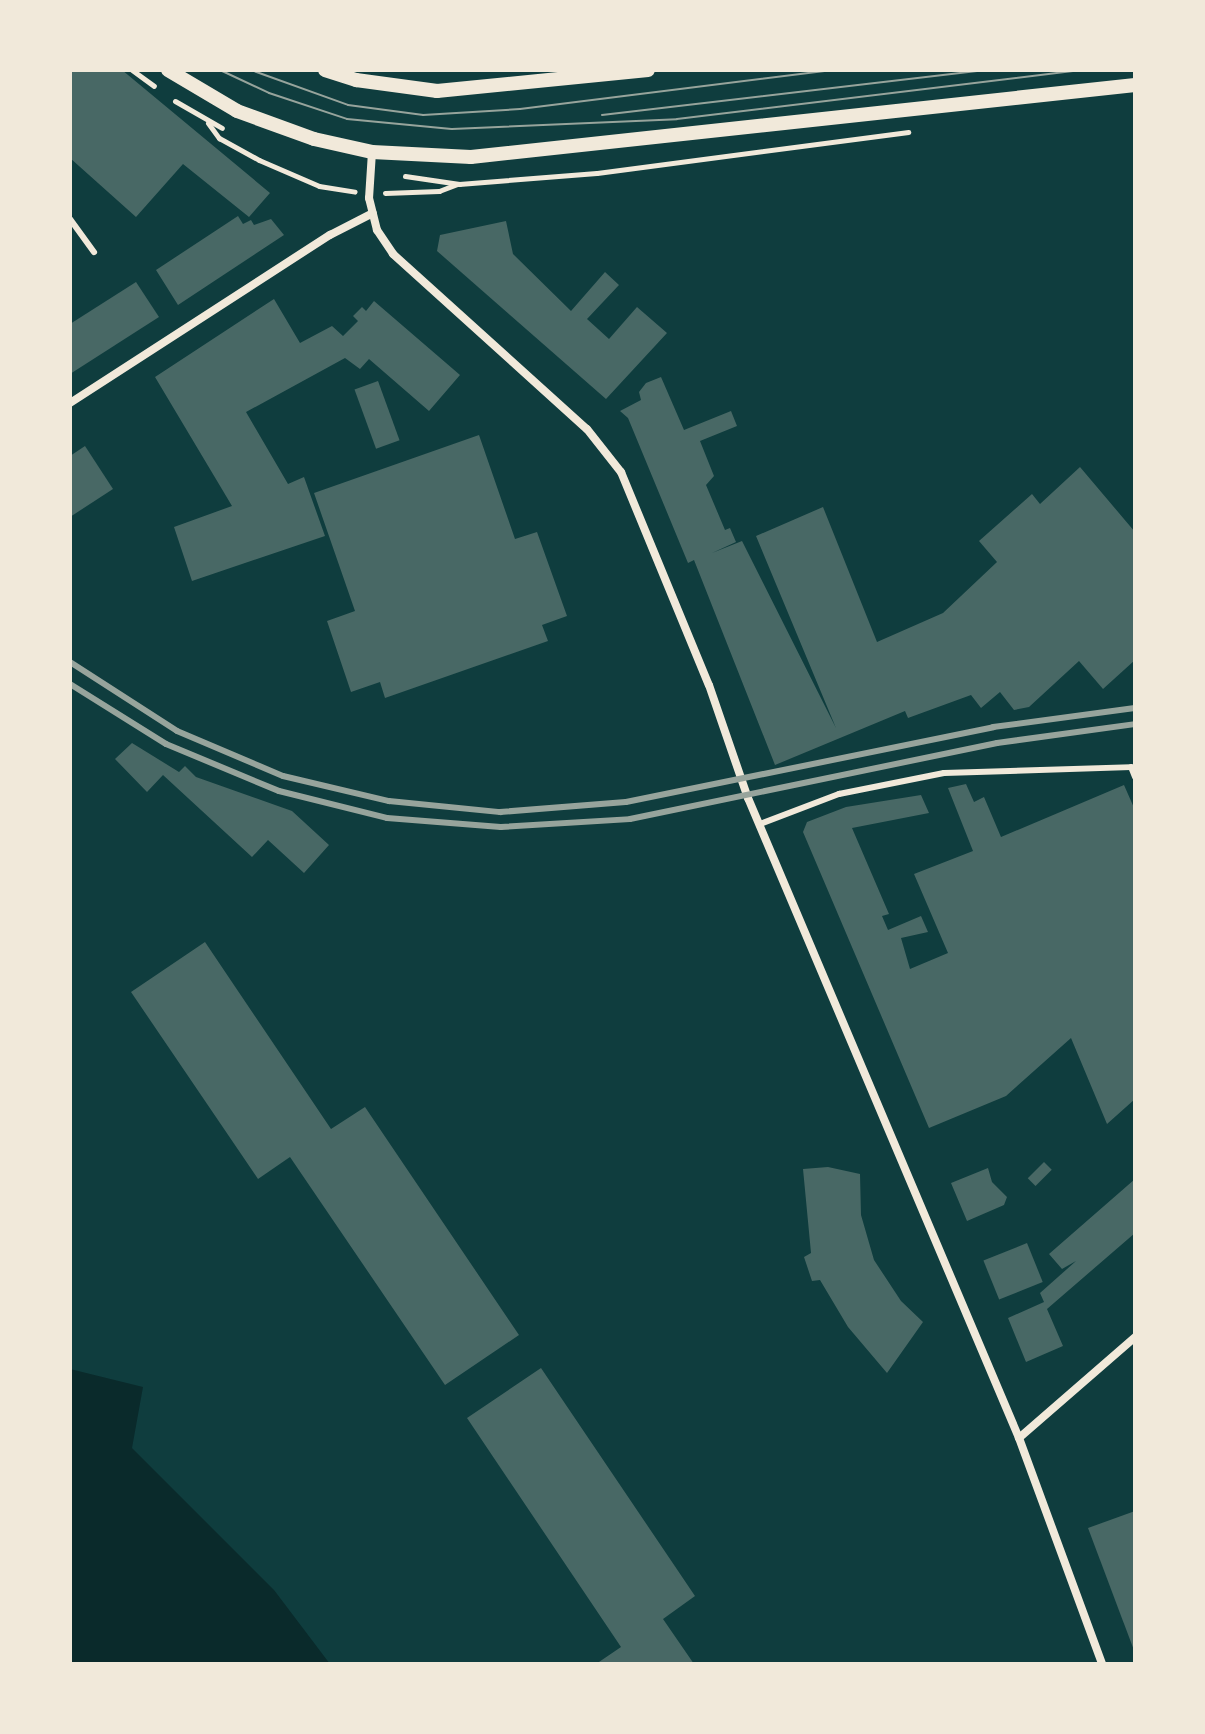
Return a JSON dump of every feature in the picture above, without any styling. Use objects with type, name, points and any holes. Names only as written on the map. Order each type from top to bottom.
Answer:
[{"type":"street","points":[[168,70],[237,111],[314,139],[372,152],[471,157],[1135,85]]},
{"type":"street","points":[[325,70],[356,80],[448,91],[648,70]]},
{"type":"street","points":[[372,152],[369,193],[373,213],[393,254],[606,448],[621,472],[709,685],[760,824],[1019,1438],[1102,1664]]},
{"type":"street","points":[[70,403],[330,235],[373,213]]},
{"type":"street","points":[[1019,1438],[1135,1337]]},
{"type":"lane","points":[[70,219],[94,252]]},
{"type":"lane","points":[[760,824],[839,794],[944,773],[1131,767],[1135,777]]},
{"type":"path","points":[[171,98],[205,119],[219,138],[259,160],[319,186],[369,193],[439,191],[459,184]]},
{"type":"path","points":[[371,171],[459,184],[597,173],[911,132]]},
{"type":"water","points":[[70,1369],[143,1387],[132,1448],[274,1590],[330,1664],[70,1664]]},
{"type":"building","points":[[70,70],[122,70],[270,193],[249,217],[183,164],[136,217],[70,158]]},
{"type":"building","points":[[238,216],[243,224],[251,220],[254,225],[271,219],[284,235],[178,305],[156,270]]},
{"type":"building","points":[[506,221],[513,254],[571,311],[605,272],[619,285],[587,319],[609,339],[637,307],[667,333],[606,399],[437,251],[440,235]]},
{"type":"building","points":[[136,282],[159,317],[70,374],[70,324]]},
{"type":"building","points":[[274,299],[300,343],[332,326],[343,336],[358,321],[353,316],[362,307],[366,311],[374,301],[460,375],[429,411],[369,359],[360,369],[345,358],[246,412],[288,484],[304,477],[325,536],[192,581],[174,527],[232,506],[155,377]]},
{"type":"building","points":[[661,377],[684,430],[731,411],[737,426],[700,441],[714,476],[706,485],[725,530],[730,528],[736,542],[712,553],[742,541],[836,728],[756,536],[823,507],[877,642],[943,613],[997,562],[979,541],[1032,494],[1040,504],[1080,467],[1135,532],[1135,660],[1103,689],[1079,661],[1029,707],[1014,710],[1000,692],[981,708],[971,695],[908,718],[905,711],[775,765],[694,560],[688,563],[628,418],[620,411],[641,400],[639,392],[646,383]]},
{"type":"building","points":[[378,381],[400,440],[376,449],[355,390]]},
{"type":"building","points":[[479,435],[515,539],[537,532],[567,616],[542,625],[548,641],[385,698],[380,682],[351,692],[327,621],[355,611],[314,493]]},
{"type":"building","points":[[85,446],[113,489],[70,517],[70,456]]},
{"type":"building","points":[[132,743],[179,772],[185,766],[196,777],[292,811],[329,845],[304,873],[268,840],[252,857],[163,775],[147,792],[115,759]]},
{"type":"building","points":[[966,784],[974,802],[984,797],[1001,837],[1124,785],[1135,810],[1135,1099],[1107,1124],[1071,1038],[1006,1096],[929,1128],[803,832],[807,822],[846,807],[921,795],[929,813],[852,828],[889,914],[882,916],[888,930],[921,916],[928,932],[901,938],[910,969],[948,953],[914,874],[973,851],[948,788]]},
{"type":"building","points":[[205,942],[331,1129],[365,1107],[519,1335],[445,1385],[290,1157],[258,1179],[131,992]]},
{"type":"building","points":[[1044,1162],[1052,1170],[1036,1186],[1028,1178]]},
{"type":"building","points":[[828,1167],[860,1174],[861,1215],[874,1260],[901,1301],[923,1322],[887,1373],[848,1327],[820,1280],[812,1281],[804,1257],[811,1253],[803,1169]]},
{"type":"building","points":[[988,1168],[992,1182],[1007,1197],[1004,1205],[967,1221],[951,1183]]},
{"type":"building","points":[[1135,1179],[1135,1233],[1047,1309],[1063,1346],[1026,1362],[1008,1318],[1044,1302],[1040,1293],[1076,1261],[1062,1269],[1049,1254]]},
{"type":"building","points":[[1027,1243],[1043,1282],[999,1300],[983,1261]]},
{"type":"building","points":[[541,1368],[695,1596],[663,1619],[694,1664],[596,1664],[621,1647],[467,1418]]},
{"type":"building","points":[[1135,1511],[1135,1653],[1088,1528]]},
{"type":"tram line","points":[[220,70],[269,93],[347,119],[452,129],[677,119],[1081,70]]},
{"type":"tram line","points":[[251,70],[348,105],[423,115],[520,109],[831,70]]},
{"type":"tram line","points":[[602,115],[983,70]]},
{"type":"railway","points":[[70,662],[177,731],[283,776],[389,801],[500,812],[626,802],[993,727],[1135,708]]},
{"type":"railway","points":[[70,684],[166,744],[279,791],[387,818],[501,827],[630,819],[997,743],[1135,724]]}]
